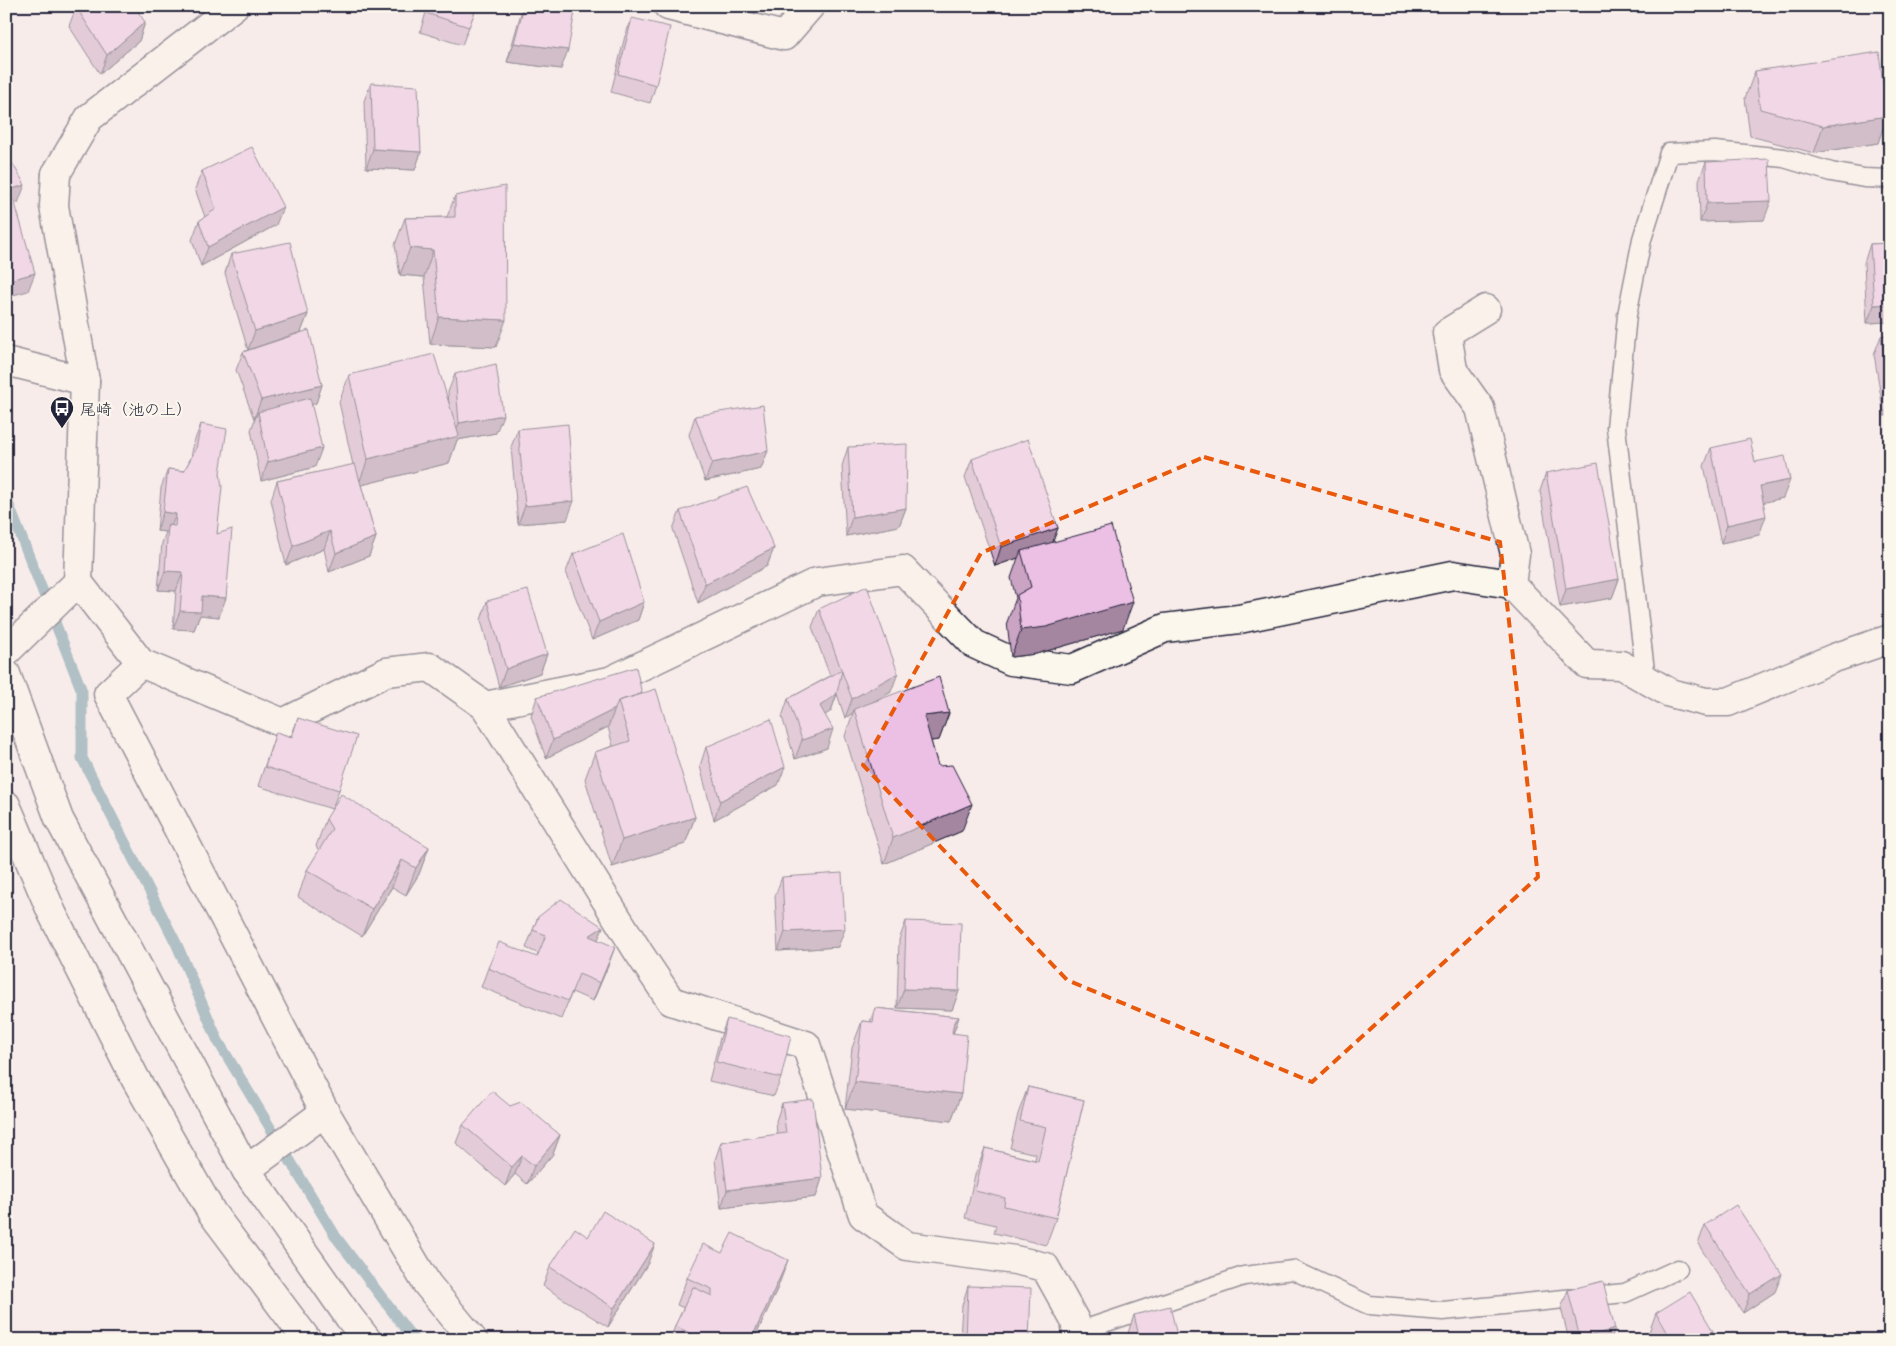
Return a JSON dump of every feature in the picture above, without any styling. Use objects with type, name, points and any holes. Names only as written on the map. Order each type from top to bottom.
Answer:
[{"type":"street","points":[[234,6],[89,118],[56,174],[54,206],[85,381],[78,582],[141,663],[284,723],[386,672],[430,667],[485,706],[671,1001],[806,1045],[863,1215],[907,1246],[1015,1260],[1045,1267],[1075,1321],[1077,1336]]},
{"type":"street","points":[[668,6],[784,36],[810,6]]},
{"type":"street","points":[[1486,309],[1447,333],[1453,370],[1480,408],[1515,554],[1511,584]]},
{"type":"street","points":[[6,361],[85,381]]},
{"type":"street","points":[[485,706],[610,681],[817,582],[903,570],[974,644],[1010,661],[1072,669],[1165,628],[1239,619],[1453,575],[1511,584],[1587,664],[1621,665],[1670,693],[1706,702],[1728,702],[1834,658],[1890,639]]},
{"type":"street","points":[[6,652],[78,582]]},
{"type":"street","points":[[141,663],[108,694],[325,1112],[428,1284],[473,1340]]},
{"type":"street","points":[[6,674],[59,819],[246,1170],[367,1340]]},
{"type":"street","points":[[6,805],[52,913],[135,1078],[212,1212],[307,1340]]},
{"type":"street","points":[[246,1170],[325,1112]]},
{"type":"lane","points":[[1646,679],[1616,428],[1627,315],[1642,238],[1669,152],[1715,151],[1784,158],[1831,172],[1864,178],[1890,179]]},
{"type":"lane","points":[[1077,1336],[1244,1276],[1293,1270],[1369,1305],[1443,1311],[1625,1293],[1678,1270]]},
{"type":"highlighted area","points":[[1204,457],[1500,542],[1538,877],[1312,1082],[1067,980],[863,765],[981,553]]},
{"type":"building","points":[[77,6],[134,6],[145,22],[107,55]]},
{"type":"building","points":[[429,6],[477,6],[469,27],[426,13]]},
{"type":"building","points":[[524,6],[576,6],[568,50],[514,43]]},
{"type":"building","points":[[632,18],[670,27],[656,85],[618,74]]},
{"type":"building","points":[[1879,52],[1887,116],[1823,126],[1760,109],[1755,71]]},
{"type":"building","points":[[371,83],[418,86],[421,152],[373,149]]},
{"type":"building","points":[[252,147],[283,207],[208,247],[199,221],[216,209],[202,171]]},
{"type":"building","points":[[6,152],[25,185],[6,191]]},
{"type":"building","points":[[1769,159],[1771,201],[1707,203],[1706,162]]},
{"type":"building","points":[[505,186],[506,320],[439,317],[433,250],[410,248],[405,218],[455,217],[455,196]]},
{"type":"building","points":[[14,200],[35,273],[6,281],[6,202]]},
{"type":"building","points":[[290,242],[308,314],[255,331],[231,254]]},
{"type":"building","points":[[1890,243],[1890,304],[1874,305],[1870,244]]},
{"type":"building","points":[[309,330],[322,385],[261,400],[243,352]]},
{"type":"building","points":[[1890,334],[1890,394],[1881,336]]},
{"type":"building","points":[[434,354],[459,436],[368,459],[349,375]]},
{"type":"building","points":[[496,364],[503,415],[459,423],[455,374]]},
{"type":"building","points":[[310,398],[322,448],[268,462],[258,412]]},
{"type":"building","points":[[763,405],[768,451],[712,463],[695,416]]},
{"type":"building","points":[[201,424],[227,429],[220,473],[222,487],[217,534],[232,529],[226,598],[202,596],[201,612],[180,611],[183,572],[165,571],[168,525],[175,526],[176,514],[163,512],[168,469],[184,471],[196,449]]},
{"type":"building","points":[[568,424],[574,501],[525,506],[518,429]]},
{"type":"building","points":[[1028,439],[1058,528],[1001,547],[972,459]]},
{"type":"building","points":[[1750,439],[1755,462],[1785,456],[1790,480],[1760,486],[1766,516],[1727,525],[1711,448]]},
{"type":"building","points":[[907,444],[906,508],[852,517],[848,447]]},
{"type":"building","points":[[1598,463],[1619,579],[1566,589],[1546,473]]},
{"type":"building","points":[[355,464],[376,537],[336,553],[330,531],[293,546],[277,481]]},
{"type":"building","points":[[747,487],[774,548],[705,584],[680,511]]},
{"type":"building","points":[[1111,526],[1133,602],[1046,627],[1021,630],[1017,595],[1031,587],[1021,551]]},
{"type":"building","points":[[623,534],[644,602],[599,622],[573,554]]},
{"type":"building","points":[[867,586],[898,673],[852,699],[819,609]]},
{"type":"building","points":[[528,590],[547,654],[506,669],[487,601]]},
{"type":"building","points":[[636,667],[642,694],[618,701],[615,709],[553,740],[537,697]]},
{"type":"building","points":[[842,670],[837,693],[820,706],[833,729],[802,740],[788,699]]},
{"type":"building","points":[[939,677],[949,713],[924,716],[938,766],[952,765],[972,804],[893,838],[854,709]]},
{"type":"building","points":[[656,689],[695,817],[622,840],[595,752],[630,741],[618,701]]},
{"type":"building","points":[[298,718],[357,736],[339,790],[265,767],[276,732],[292,737]]},
{"type":"building","points":[[771,719],[785,767],[720,801],[706,747]]},
{"type":"building","points":[[341,794],[429,847],[416,868],[402,860],[372,909],[307,870],[332,829],[326,819]]},
{"type":"building","points":[[842,873],[845,929],[785,932],[782,877]]},
{"type":"building","points":[[561,899],[603,927],[589,936],[615,947],[600,983],[579,974],[568,1001],[488,968],[499,942],[537,957],[546,935],[533,930],[538,917]]},
{"type":"building","points":[[906,921],[961,923],[959,991],[904,989]]},
{"type":"building","points":[[875,1008],[959,1017],[954,1022],[952,1033],[967,1035],[961,1094],[855,1082],[862,1021],[873,1022]]},
{"type":"building","points":[[727,1019],[791,1036],[781,1078],[716,1062]]},
{"type":"building","points":[[1028,1087],[1084,1100],[1056,1218],[1004,1206],[1005,1198],[975,1191],[985,1148],[1038,1161],[1046,1127],[1020,1121]]},
{"type":"building","points":[[492,1091],[510,1106],[521,1102],[560,1135],[534,1166],[522,1156],[512,1167],[463,1125]]},
{"type":"building","points":[[813,1099],[822,1178],[727,1190],[721,1142],[786,1133],[782,1103]]},
{"type":"building","points":[[1736,1205],[1782,1274],[1750,1294],[1705,1225]]},
{"type":"building","points":[[603,1211],[655,1244],[614,1308],[550,1267],[575,1228],[588,1237]]},
{"type":"building","points":[[732,1233],[788,1260],[751,1340],[705,1340],[675,1326],[693,1287],[712,1296],[712,1289],[687,1278],[703,1244],[722,1253]]},
{"type":"building","points":[[1603,1281],[1615,1329],[1580,1338],[1568,1290]]},
{"type":"building","points":[[968,1286],[1031,1288],[1029,1340],[966,1340]]},
{"type":"building","points":[[1690,1292],[1713,1331],[1698,1340],[1672,1340],[1656,1313]]},
{"type":"building","points":[[1170,1306],[1178,1340],[1140,1340],[1134,1315]]},
{"type":"waterway","points":[[6,498],[82,691],[82,758],[177,945],[218,1041],[336,1237],[414,1340]]},
{"type":"place","name":"尾崎（池の上）","points":[[62,429]]}]
